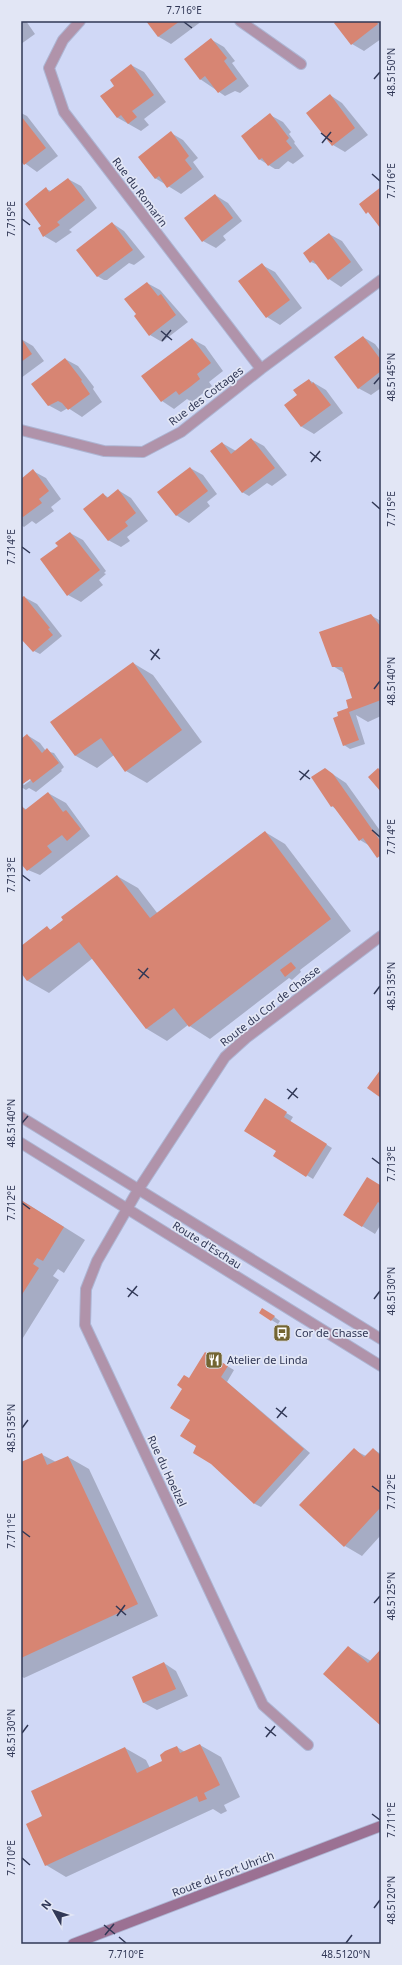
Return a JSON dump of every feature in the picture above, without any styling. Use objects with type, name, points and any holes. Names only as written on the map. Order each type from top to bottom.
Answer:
[{"type":"main road","name":"Route du Fort Uhrich","points":[[73,1944],[381,1826]]},
{"type":"street","name":"Rue du Romarin","points":[[80,21],[63,40],[49,68],[64,112],[261,369]]},
{"type":"street","points":[[240,21],[301,64]]},
{"type":"street","name":"Rue des Cottages","points":[[21,430],[104,451],[143,452],[181,432],[261,369],[381,280]]},
{"type":"street","name":"Route du Cor de Chasse","points":[[138,1190],[225,1057],[246,1038],[381,936]]},
{"type":"street","name":"Route d'Eschau","points":[[21,1117],[381,1339]]},
{"type":"street","name":"Route d'Eschau","points":[[21,1143],[381,1366]]},
{"type":"street","name":"Rue du Hoelzel","points":[[138,1190],[97,1261],[86,1289],[86,1325],[263,1705],[308,1746]]},
{"type":"building","points":[[146,21],[180,21],[158,37]]},
{"type":"building","points":[[336,21],[376,21],[378,24],[351,45],[334,23]]},
{"type":"building","points":[[211,38],[227,58],[224,61],[237,79],[218,93],[205,76],[200,80],[184,59]]},
{"type":"building","points":[[131,64],[154,95],[132,111],[137,117],[128,124],[121,115],[117,118],[100,96],[114,86],[110,80]]},
{"type":"building","points":[[330,94],[355,128],[332,146],[306,113]]},
{"type":"building","points":[[270,113],[289,138],[286,141],[292,148],[268,166],[262,158],[259,160],[241,136]]},
{"type":"building","points":[[21,116],[46,148],[24,165],[21,161]]},
{"type":"building","points":[[171,131],[189,156],[185,160],[192,169],[167,188],[159,176],[155,179],[138,157]]},
{"type":"building","points":[[68,178],[85,200],[57,222],[60,225],[43,237],[38,228],[41,226],[25,204],[46,187],[49,192]]},
{"type":"building","points":[[381,187],[381,229],[368,212],[366,214],[359,204]]},
{"type":"building","points":[[215,194],[233,218],[202,242],[184,218]]},
{"type":"building","points":[[112,222],[133,250],[97,277],[76,250]]},
{"type":"building","points":[[329,233],[351,262],[328,280],[313,260],[310,263],[303,253]]},
{"type":"building","points":[[262,263],[290,300],[266,318],[238,281]]},
{"type":"building","points":[[147,282],[158,296],[161,294],[176,315],[149,336],[134,316],[136,314],[124,299]]},
{"type":"building","points":[[363,336],[381,360],[381,371],[358,389],[334,357]]},
{"type":"building","points":[[21,338],[32,354],[21,362]]},
{"type":"building","points":[[192,338],[211,363],[197,374],[200,379],[190,387],[179,395],[176,391],[161,402],[141,376]]},
{"type":"building","points":[[65,358],[82,380],[81,381],[90,394],[68,410],[58,401],[48,406],[31,384]]},
{"type":"building","points":[[309,379],[331,405],[301,427],[284,405],[297,395],[293,390]]},
{"type":"building","points":[[251,438],[275,468],[242,493],[210,451],[222,442],[231,454]]},
{"type":"building","points":[[190,467],[208,491],[176,516],[157,492]]},
{"type":"building","points":[[33,469],[49,491],[39,499],[42,503],[23,517],[21,515],[21,479]]},
{"type":"building","points":[[118,489],[136,513],[125,522],[128,526],[108,541],[83,509],[103,493],[107,498]]},
{"type":"building","points":[[70,532],[100,570],[67,596],[40,559],[58,546],[55,543]]},
{"type":"building","points":[[24,596],[50,628],[48,629],[53,635],[33,652],[21,639],[21,598]]},
{"type":"building","points":[[371,614],[381,627],[381,700],[349,712],[359,740],[343,746],[333,718],[338,716],[337,712],[348,708],[346,700],[352,698],[342,667],[332,667],[319,632]]},
{"type":"building","points":[[133,662],[182,730],[125,772],[101,738],[75,756],[50,722]]},
{"type":"building","points":[[27,734],[42,753],[47,748],[59,763],[33,783],[30,779],[21,785],[21,739]]},
{"type":"building","points":[[325,768],[333,774],[381,842],[381,855],[377,858],[363,838],[359,841],[333,806],[331,807],[311,777]]},
{"type":"building","points":[[378,768],[381,771],[381,792],[368,777]]},
{"type":"building","points":[[48,792],[63,812],[66,810],[81,829],[67,841],[62,835],[47,846],[52,852],[27,871],[21,864],[21,805],[25,810]]},
{"type":"building","points":[[265,831],[331,919],[189,1027],[174,1008],[146,1029],[79,942],[27,981],[21,973],[21,946],[47,926],[50,930],[63,920],[61,917],[117,875],[150,918]]},
{"type":"building","points":[[291,962],[296,968],[285,977],[280,970]]},
{"type":"building","points":[[381,1069],[381,1098],[367,1088]]},
{"type":"building","points":[[265,1098],[287,1112],[284,1117],[327,1144],[306,1177],[273,1156],[276,1151],[244,1131]]},
{"type":"building","points":[[367,1177],[380,1185],[381,1183],[381,1204],[378,1202],[362,1227],[343,1215]]},
{"type":"building","points":[[21,1200],[64,1227],[43,1261],[37,1258],[33,1264],[39,1268],[21,1296]]},
{"type":"building","points":[[262,1308],[275,1316],[271,1321],[259,1313]]},
{"type":"building","points":[[205,1352],[228,1366],[221,1377],[304,1449],[254,1504],[211,1464],[193,1453],[196,1446],[180,1436],[190,1420],[170,1408],[182,1389],[177,1385],[184,1375],[189,1378]]},
{"type":"building","points":[[354,1448],[364,1457],[373,1448],[381,1456],[381,1507],[344,1547],[299,1505]]},
{"type":"building","points":[[42,1453],[47,1465],[68,1456],[138,1604],[21,1658],[21,1462]]},
{"type":"building","points":[[348,1646],[368,1663],[381,1649],[381,1726],[323,1674]]},
{"type":"building","points":[[164,1662],[176,1689],[143,1703],[132,1677]]},
{"type":"building","points":[[200,1744],[220,1785],[204,1793],[207,1799],[199,1802],[197,1796],[45,1866],[26,1824],[42,1816],[31,1791],[125,1747],[137,1773],[162,1761],[160,1755],[165,1751],[177,1746],[180,1753]]},
{"type":"place","name":"Cor de Chasse","points":[[282,1333]]},
{"type":"place","name":"Atelier de Linda","points":[[214,1360]]}]
